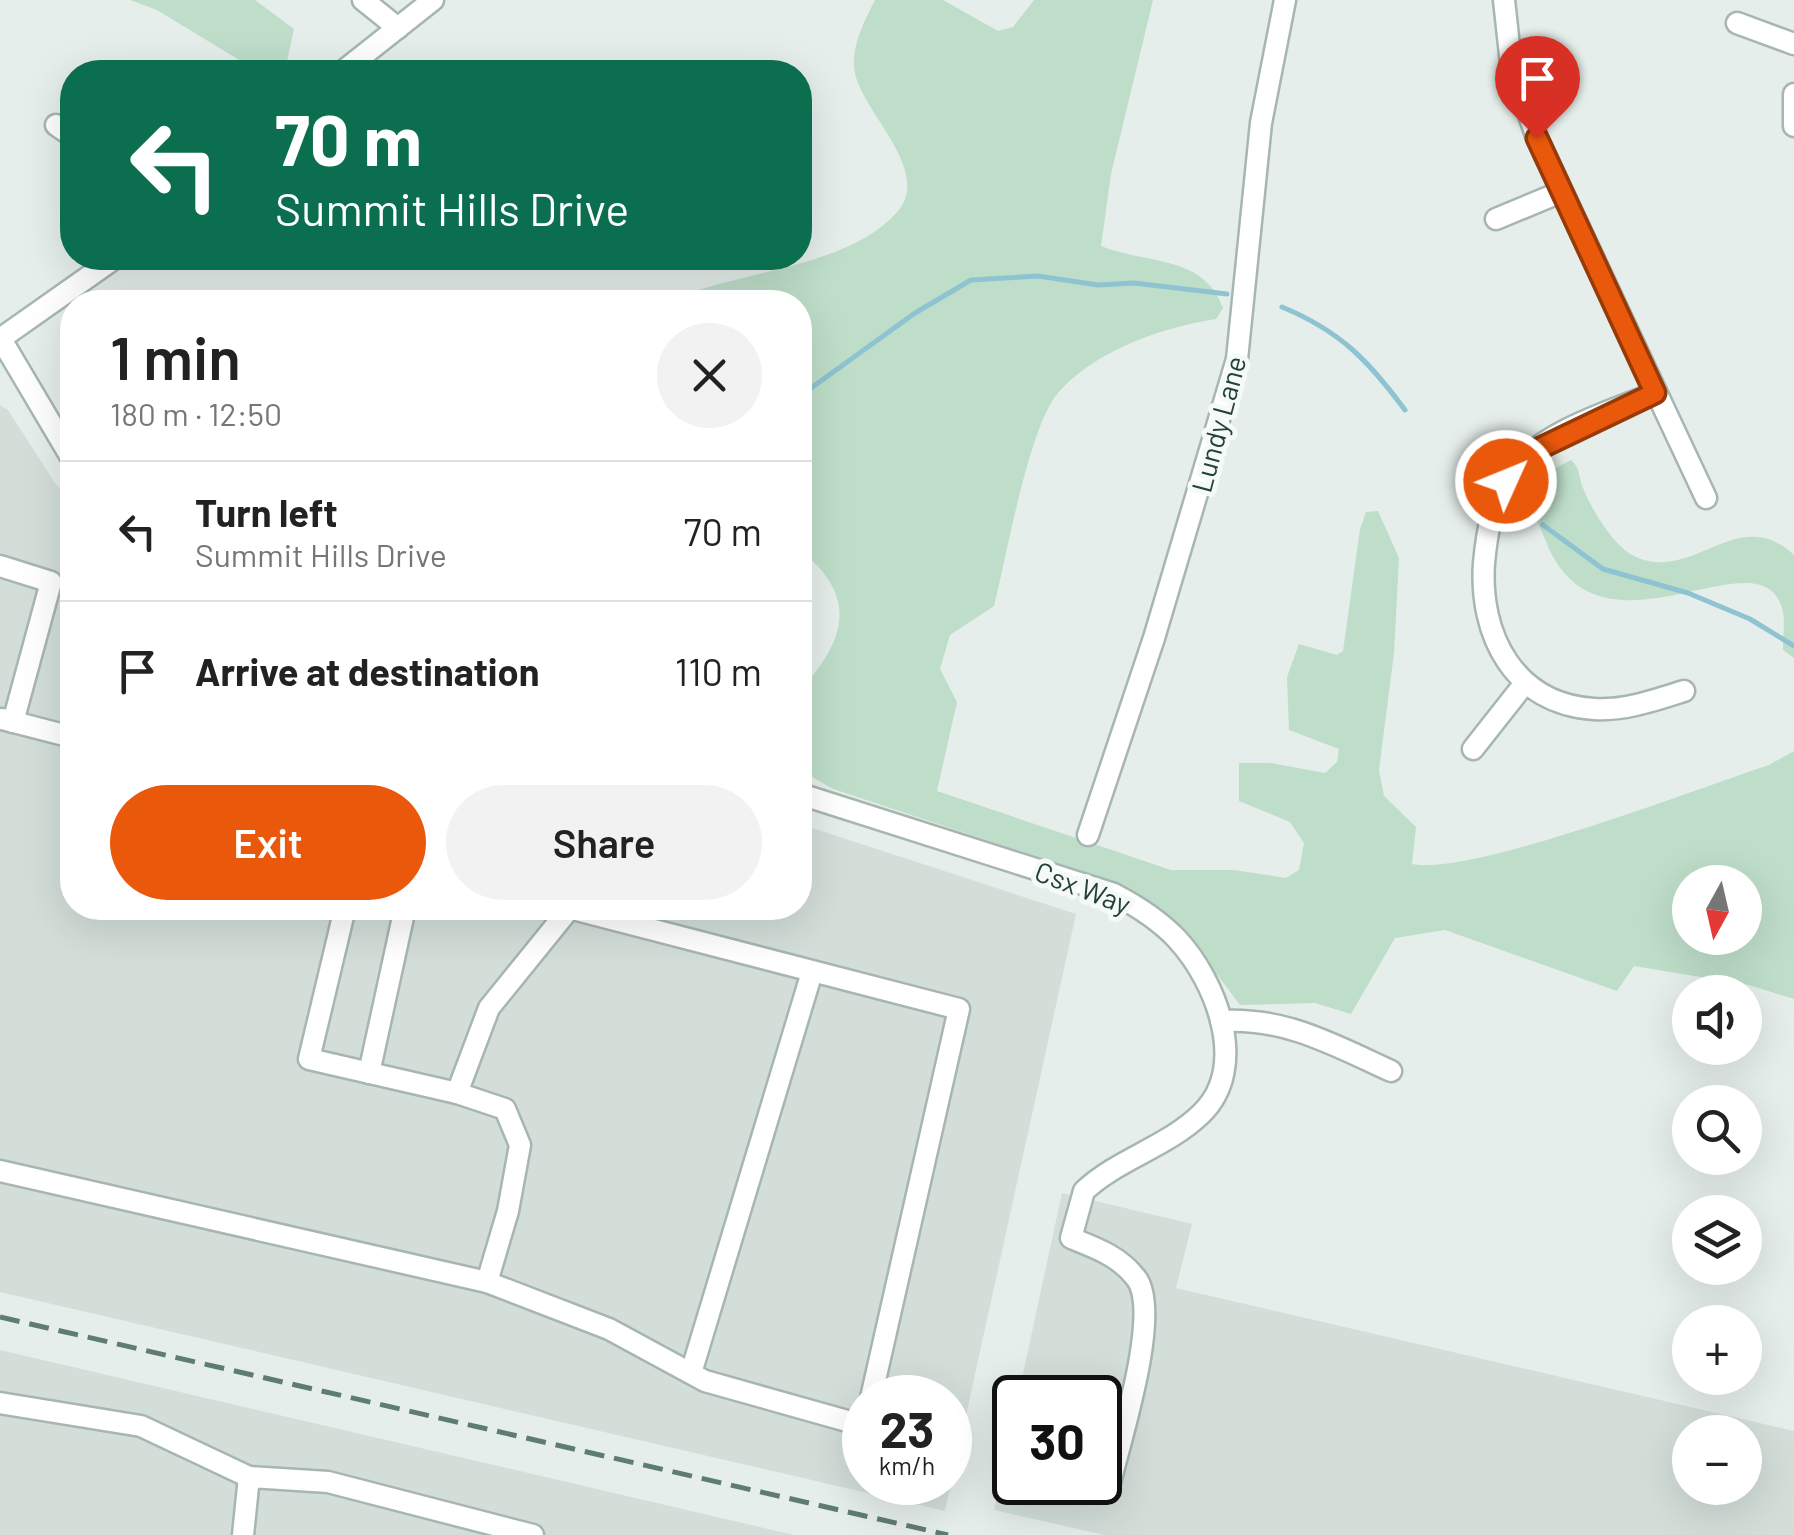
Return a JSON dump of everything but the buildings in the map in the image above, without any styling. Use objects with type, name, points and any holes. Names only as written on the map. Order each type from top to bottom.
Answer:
[{"type":"street","points":[[363,0],[398,28]]},
{"type":"street","points":[[357,60],[433,0]]},
{"type":"street","name":"Lundy Lane","points":[[1088,835],[1154,638],[1237,359],[1261,123],[1285,0]]},
{"type":"street","points":[[1504,0],[1512,67],[1561,192],[1706,498]]},
{"type":"street","points":[[1737,22],[1794,44]]},
{"type":"street","points":[[1794,94],[1794,126]]},
{"type":"street","points":[[1496,218],[1561,192]]},
{"type":"street","points":[[70,290],[98,270]]},
{"type":"street","points":[[60,297],[0,339],[60,438]]},
{"type":"street","points":[[1655,393],[1534,451],[1514,470],[1496,502],[1486,547],[1484,606],[1502,658],[1525,683],[1556,701],[1596,710],[1684,692]]},
{"type":"street","points":[[0,566],[51,582],[6,721],[60,734]]},
{"type":"street","points":[[1473,750],[1525,683]]},
{"type":"street","name":"Csx Way","points":[[812,798],[1099,888],[1141,909],[1195,961],[1221,1020],[1225,1062],[1204,1112],[1084,1191],[1071,1238],[1110,1253],[1139,1280],[1146,1312],[1122,1425]]},
{"type":"street","points":[[341,920],[309,1059],[457,1094],[505,1110],[520,1145],[508,1211],[487,1282]]},
{"type":"street","points":[[369,1073],[402,920]]},
{"type":"street","points":[[457,1094],[490,1008],[560,920]]},
{"type":"street","points":[[615,920],[959,1009],[877,1375]]},
{"type":"street","points":[[691,1373],[812,972]]},
{"type":"street","points":[[1221,1020],[1278,1023],[1390,1071]]},
{"type":"street","points":[[0,1171],[487,1282],[608,1329],[691,1373],[842,1419]]},
{"type":"street","points":[[0,1403],[142,1426],[249,1477],[328,1482],[533,1535]]},
{"type":"street","points":[[243,1535],[249,1477]]},
{"type":"shaded area","points":[[0,405],[8,410],[60,488],[60,920],[812,920],[812,828],[1076,914],[972,1388],[972,1375],[842,1375],[842,1487],[0,1292]]},
{"type":"shaded area","points":[[1062,1193],[1192,1224],[1176,1288],[1725,1415],[1672,1415],[1672,1505],[1762,1505],[1762,1424],[1794,1431],[1794,1535],[1104,1535],[994,1510],[995,1505],[1122,1505],[1122,1375],[1023,1375]]},
{"type":"shaded area","points":[[0,1350],[794,1535],[0,1535]]},
{"type":"shaded area","points":[[919,1505],[946,1505],[945,1511]]},
{"type":"green space","points":[[130,0],[255,0],[294,29],[287,60],[239,60],[157,10]]},
{"type":"green space","points":[[875,0],[943,0],[998,31],[1013,27],[1034,0],[1153,0],[1111,174],[1101,246],[1188,270],[1214,291],[1223,308],[1216,319],[1152,335],[1110,353],[1073,378],[1047,410],[1028,463],[994,606],[950,635],[940,669],[957,702],[937,791],[1171,870],[1234,870],[1286,878],[1299,870],[1304,843],[1290,822],[1239,801],[1239,763],[1271,763],[1325,773],[1337,762],[1339,749],[1289,730],[1287,677],[1299,644],[1337,655],[1343,651],[1360,529],[1366,512],[1378,511],[1399,558],[1394,653],[1379,770],[1384,796],[1416,827],[1412,864],[1442,864],[1533,844],[1769,765],[1794,751],[1794,999],[1762,989],[1762,975],[1688,975],[1634,966],[1617,991],[1445,930],[1395,938],[1351,1014],[1315,1003],[1240,1005],[1183,929],[1144,899],[1068,867],[833,789],[812,777],[812,676],[836,637],[839,619],[832,585],[812,561],[812,290],[697,290],[774,270],[812,270],[812,260],[851,245],[877,230],[898,211],[906,194],[906,176],[890,137],[857,81],[854,56]]},
{"type":"green space","points":[[1571,460],[1604,526],[1634,556],[1655,562],[1676,561],[1753,537],[1773,541],[1794,555],[1794,658],[1783,650],[1783,612],[1769,589],[1745,583],[1638,600],[1601,597],[1569,578],[1545,539],[1529,489],[1530,482]]},
{"type":"waterway","points":[[812,387],[915,313],[971,280],[1038,276],[1098,285],[1134,283],[1227,294]]},
{"type":"waterway","points":[[1282,307],[1337,337],[1378,376],[1405,410]]},
{"type":"waterway","points":[[1543,525],[1603,569],[1688,593],[1750,619],[1794,646]]},
{"type":"railway","points":[[0,1317],[948,1535]]},
{"type":"route","points":[[1506,481],[1524,459],[1564,433],[1655,393],[1537,138]]}]
